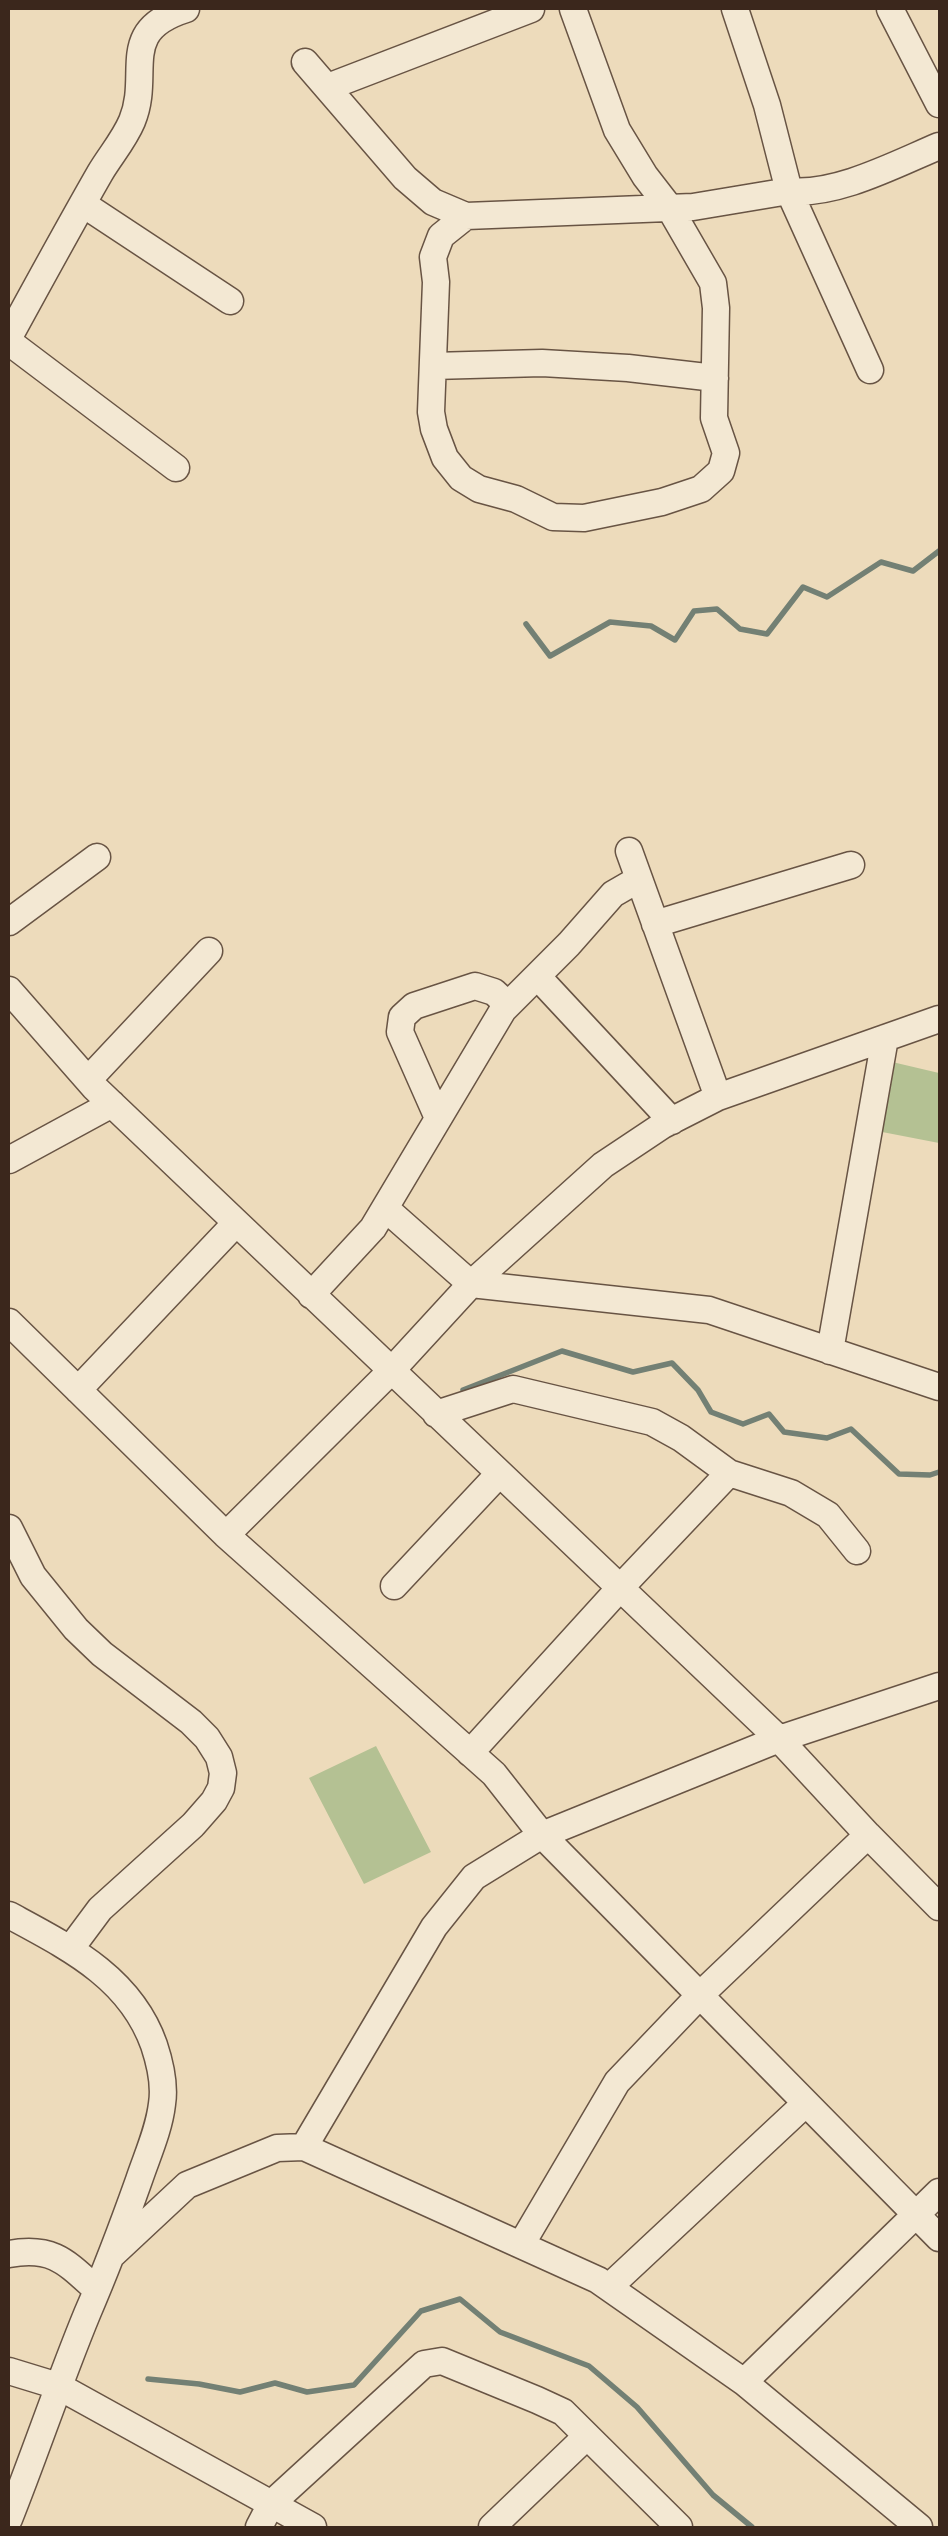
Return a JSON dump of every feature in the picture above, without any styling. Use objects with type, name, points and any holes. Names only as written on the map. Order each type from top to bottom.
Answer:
[{"type":"street","points":[[9,336],[132,121],[138,95],[142,46],[147,32],[160,19],[186,9]]},
{"type":"street","points":[[328,88],[531,9]]},
{"type":"street","points":[[466,216],[441,236],[433,257],[436,282],[431,412],[434,429],[445,458],[461,478],[480,489],[516,500],[553,517],[584,518],[662,502],[701,489],[721,471],[726,453],[714,418],[716,308],[713,283],[669,207],[645,176],[617,130],[573,9]]},
{"type":"street","points":[[735,9],[767,105],[789,190],[870,370]]},
{"type":"street","points":[[890,9],[939,104]]},
{"type":"street","points":[[305,62],[405,178],[433,202],[466,216],[669,207],[722,203],[789,190],[805,192],[840,184],[939,146]]},
{"type":"street","points":[[83,204],[230,301]]},
{"type":"street","points":[[9,342],[176,468]]},
{"type":"street","points":[[433,366],[542,363],[628,368],[715,378]]},
{"type":"street","points":[[629,851],[718,1097]]},
{"type":"street","points":[[9,922],[97,857]]},
{"type":"street","points":[[655,924],[851,866]]},
{"type":"street","points":[[311,1295],[373,1228],[508,1005],[569,944],[613,894],[639,878]]},
{"type":"street","points":[[88,1080],[210,951]]},
{"type":"street","points":[[537,976],[672,1121]]},
{"type":"street","points":[[438,1118],[400,1032],[402,1017],[414,1006],[475,986],[494,992],[508,1005]]},
{"type":"street","points":[[9,990],[88,1080],[112,1104],[780,1739],[868,1835],[939,1907]]},
{"type":"street","points":[[226,1535],[391,1371],[471,1284],[603,1165],[672,1121],[718,1097],[939,1019]]},
{"type":"street","points":[[830,1351],[885,1038]]},
{"type":"street","points":[[9,1160],[112,1104]]},
{"type":"street","points":[[385,1208],[471,1284],[710,1310],[939,1387]]},
{"type":"street","points":[[78,1390],[236,1222]]},
{"type":"street","points":[[9,1322],[226,1535],[494,1774],[542,1835],[939,2238]]},
{"type":"street","points":[[436,1414],[513,1389],[652,1422],[681,1438],[730,1473],[791,1493],[828,1515],[857,1551]]},
{"type":"street","points":[[470,1753],[620,1588],[730,1473]]},
{"type":"street","points":[[394,1586],[500,1474]]},
{"type":"street","points":[[9,1528],[33,1576],[76,1629],[102,1654],[191,1722],[207,1738],[219,1757],[223,1773],[221,1788],[214,1801],[193,1825],[100,1909],[71,1948]]},
{"type":"street","points":[[304,2147],[434,1927],[474,1878],[542,1835],[780,1739],[939,1686]]},
{"type":"street","points":[[521,2245],[617,2082],[700,1995],[868,1835]]},
{"type":"street","points":[[9,1915],[71,1948],[102,1970],[122,1990],[140,2016],[154,2044],[162,2073],[162,2104],[150,2150],[112,2255],[58,2386],[52,2410],[9,2519]]},
{"type":"street","points":[[609,2287],[806,2103]]},
{"type":"street","points":[[112,2255],[187,2185],[277,2148],[304,2147],[598,2280],[744,2382],[919,2527]]},
{"type":"street","points":[[744,2382],[939,2192]]},
{"type":"street","points":[[9,2254],[42,2251],[61,2259],[98,2290]]},
{"type":"street","points":[[259,2527],[271,2504],[424,2364],[442,2361],[563,2412],[679,2527]]},
{"type":"street","points":[[9,2371],[58,2386],[313,2527]]},
{"type":"street","points":[[492,2527],[587,2436]]},
{"type":"green space","points":[[888,1061],[939,1073],[939,1143],[877,1131]]},
{"type":"green space","points":[[376,1746],[431,1852],[364,1884],[309,1778]]},
{"type":"waterway","points":[[526,624],[550,656],[610,622],[651,626],[675,640],[694,611],[717,609],[740,629],[767,634],[803,587],[827,597],[881,562],[913,571],[939,551]]},
{"type":"waterway","points":[[463,1390],[562,1351],[633,1372],[672,1363],[698,1390],[711,1412],[743,1424],[769,1414],[784,1432],[827,1438],[851,1429],[899,1474],[930,1475],[939,1472]]},
{"type":"waterway","points":[[148,2379],[199,2384],[240,2392],[275,2383],[307,2392],[354,2385],[421,2311],[460,2299],[500,2332],[589,2366],[637,2407],[713,2495],[752,2527]]}]
